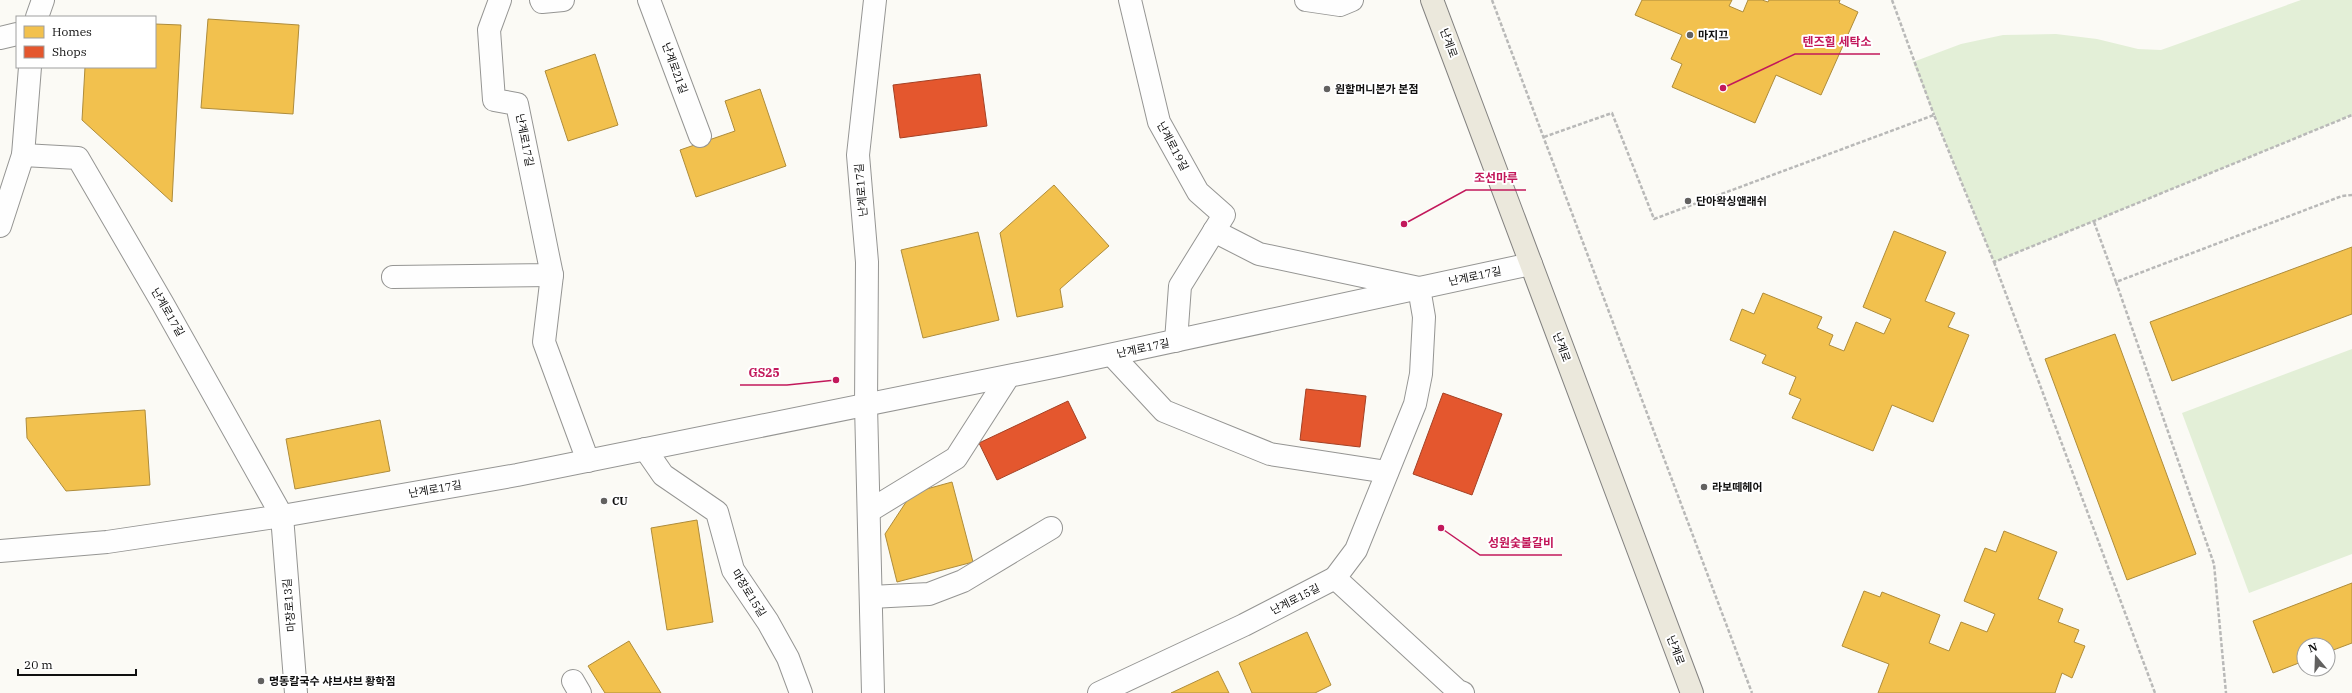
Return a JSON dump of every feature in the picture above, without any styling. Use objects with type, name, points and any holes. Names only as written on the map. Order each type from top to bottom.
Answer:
[{"type":"main road","name":"난계로","points":[[1432,0],[1692,693]]},
{"type":"street","points":[[38,16],[43,0]]},
{"type":"street","name":"난계로17길","points":[[500,0],[489,30],[494,100],[517,104],[552,275],[544,342],[588,461]]},
{"type":"street","points":[[541,0],[542,2],[563,0]]},
{"type":"street","name":"난계로21길","points":[[649,0],[700,136]]},
{"type":"street","name":"난계로17길","points":[[866,405],[867,262],[858,155],[875,0]]},
{"type":"street","name":"난계로19길","points":[[1130,0],[1159,122],[1198,192],[1224,215],[1180,286],[1176,341]]},
{"type":"street","points":[[1306,0],[1340,5],[1352,0]]},
{"type":"street","points":[[0,38],[16,34]]},
{"type":"street","points":[[0,226],[23,155],[30,68]]},
{"type":"street","name":"난계로17길","points":[[23,155],[78,158],[163,304],[282,516]]},
{"type":"street","points":[[1214,231],[1259,254],[1419,288],[1424,316],[1421,374],[1415,404],[1356,550],[1335,578],[1459,692]]},
{"type":"street","name":"난계로17길","points":[[0,551],[107,542],[282,516],[588,461],[1008,377],[1531,264]]},
{"type":"street","points":[[393,277],[552,275]]},
{"type":"street","points":[[1112,355],[1164,411],[1270,454],[1387,472]]},
{"type":"street","points":[[869,511],[956,458],[1008,377]]},
{"type":"street","points":[[866,405],[873,693]]},
{"type":"street","name":"마장로15길","points":[[645,449],[663,475],[717,512],[733,570],[768,622],[788,658],[801,693]]},
{"type":"street","name":"마장로13길","points":[[282,516],[296,693]]},
{"type":"street","points":[[871,597],[929,594],[963,581],[1051,528]]},
{"type":"street","name":"난계로15길","points":[[1099,693],[1244,625],[1335,578]]},
{"type":"path","points":[[1492,0],[1752,693]]},
{"type":"path","points":[[1892,0],[1934,115],[1994,262],[2155,693]]},
{"type":"path","points":[[1544,137],[1612,113],[1654,219],[1934,115]]},
{"type":"path","points":[[1994,262],[2352,115]]},
{"type":"path","points":[[2116,282],[2342,196],[2352,195]]},
{"type":"path","points":[[2094,222],[2214,564],[2226,693]]},
{"type":"green space","points":[[2301,0],[2352,0],[2352,115],[1994,262],[1913,62],[1961,44],[2003,35],[2056,34],[2097,39],[2138,49],[2161,50]]},
{"type":"green space","points":[[2352,349],[2352,554],[2249,593],[2182,413]]},
{"type":"building: Homes","points":[[1642,0],[1732,0],[1729,6],[1743,12],[1748,0],[1762,0],[1768,2],[1769,0],[1840,0],[1839,3],[1858,12],[1821,95],[1776,75],[1755,123],[1672,87],[1682,64],[1671,59],[1682,35],[1635,15]]},
{"type":"building: Homes","points":[[208,19],[299,25],[293,114],[201,108]]},
{"type":"building: Homes","points":[[156,24],[181,25],[172,202],[82,120],[85,68],[156,68]]},
{"type":"building: Homes","points":[[595,54],[618,125],[568,141],[545,71]]},
{"type":"building: Homes","points":[[760,89],[786,166],[696,197],[680,150],[735,131],[725,101]]},
{"type":"building: Homes","points":[[1054,185],[1109,246],[1060,289],[1063,307],[1017,317],[1000,233]]},
{"type":"building: Homes","points":[[1894,231],[1946,252],[1925,301],[1955,313],[1948,327],[1969,335],[1933,422],[1892,405],[1873,451],[1792,418],[1801,399],[1789,394],[1796,377],[1762,363],[1766,355],[1730,340],[1742,309],[1754,314],[1763,293],[1822,317],[1817,328],[1833,335],[1829,345],[1844,351],[1856,322],[1884,334],[1891,319],[1863,307]]},
{"type":"building: Homes","points":[[978,232],[999,320],[923,338],[901,250]]},
{"type":"building: Homes","points":[[2352,247],[2352,314],[2172,381],[2150,322]]},
{"type":"building: Homes","points":[[2115,334],[2196,554],[2127,580],[2045,359]]},
{"type":"building: Homes","points":[[145,410],[150,485],[66,491],[27,438],[26,418]]},
{"type":"building: Homes","points":[[380,420],[390,471],[295,489],[286,439]]},
{"type":"building: Homes","points":[[952,482],[973,562],[897,582],[885,534],[912,493]]},
{"type":"building: Homes","points":[[697,520],[713,622],[667,630],[651,528]]},
{"type":"building: Homes","points":[[2004,531],[2057,552],[2038,599],[2063,609],[2058,622],[2079,630],[2074,642],[2085,646],[2072,678],[2062,673],[2055,693],[1878,693],[1889,664],[1842,646],[1864,591],[1880,597],[1882,592],[1940,615],[1929,643],[1949,651],[1961,622],[1987,632],[1995,614],[1964,601],[1985,548],[1996,552]]},
{"type":"building: Homes","points":[[2352,583],[2352,643],[2336,649],[2336,637],[2296,637],[2296,664],[2273,673],[2253,621]]},
{"type":"building: Homes","points":[[1307,632],[1331,685],[1315,693],[1252,693],[1239,663]]},
{"type":"building: Homes","points":[[629,641],[661,693],[605,693],[588,666]]},
{"type":"building: Homes","points":[[1218,671],[1229,693],[1171,693]]},
{"type":"building: Shops","points":[[980,74],[987,126],[900,138],[893,85]]},
{"type":"building: Shops","points":[[1306,389],[1366,396],[1360,447],[1300,440]]},
{"type":"building: Shops","points":[[1443,393],[1502,414],[1472,495],[1413,474]]},
{"type":"building: Shops","points":[[1068,401],[1086,438],[997,480],[979,443]]},
{"type":"place","name":"마지끄","points":[[1690,35]]},
{"type":"place","name":"텐즈힐 세탁소","points":[[1723,88]]},
{"type":"place","name":"원할머니본가 본점","points":[[1327,89]]},
{"type":"place","name":"단아왁싱앤래쉬","points":[[1688,201]]},
{"type":"place","name":"조선마루","points":[[1404,224]]},
{"type":"place","name":"GS25","points":[[836,380]]},
{"type":"place","name":"라보떼헤어","points":[[1704,487]]},
{"type":"place","name":"CU","points":[[604,501]]},
{"type":"place","name":"성원숯불갈비","points":[[1441,528]]},
{"type":"place","name":"명동칼국수 샤브샤브 황학점","points":[[261,681]]}]
